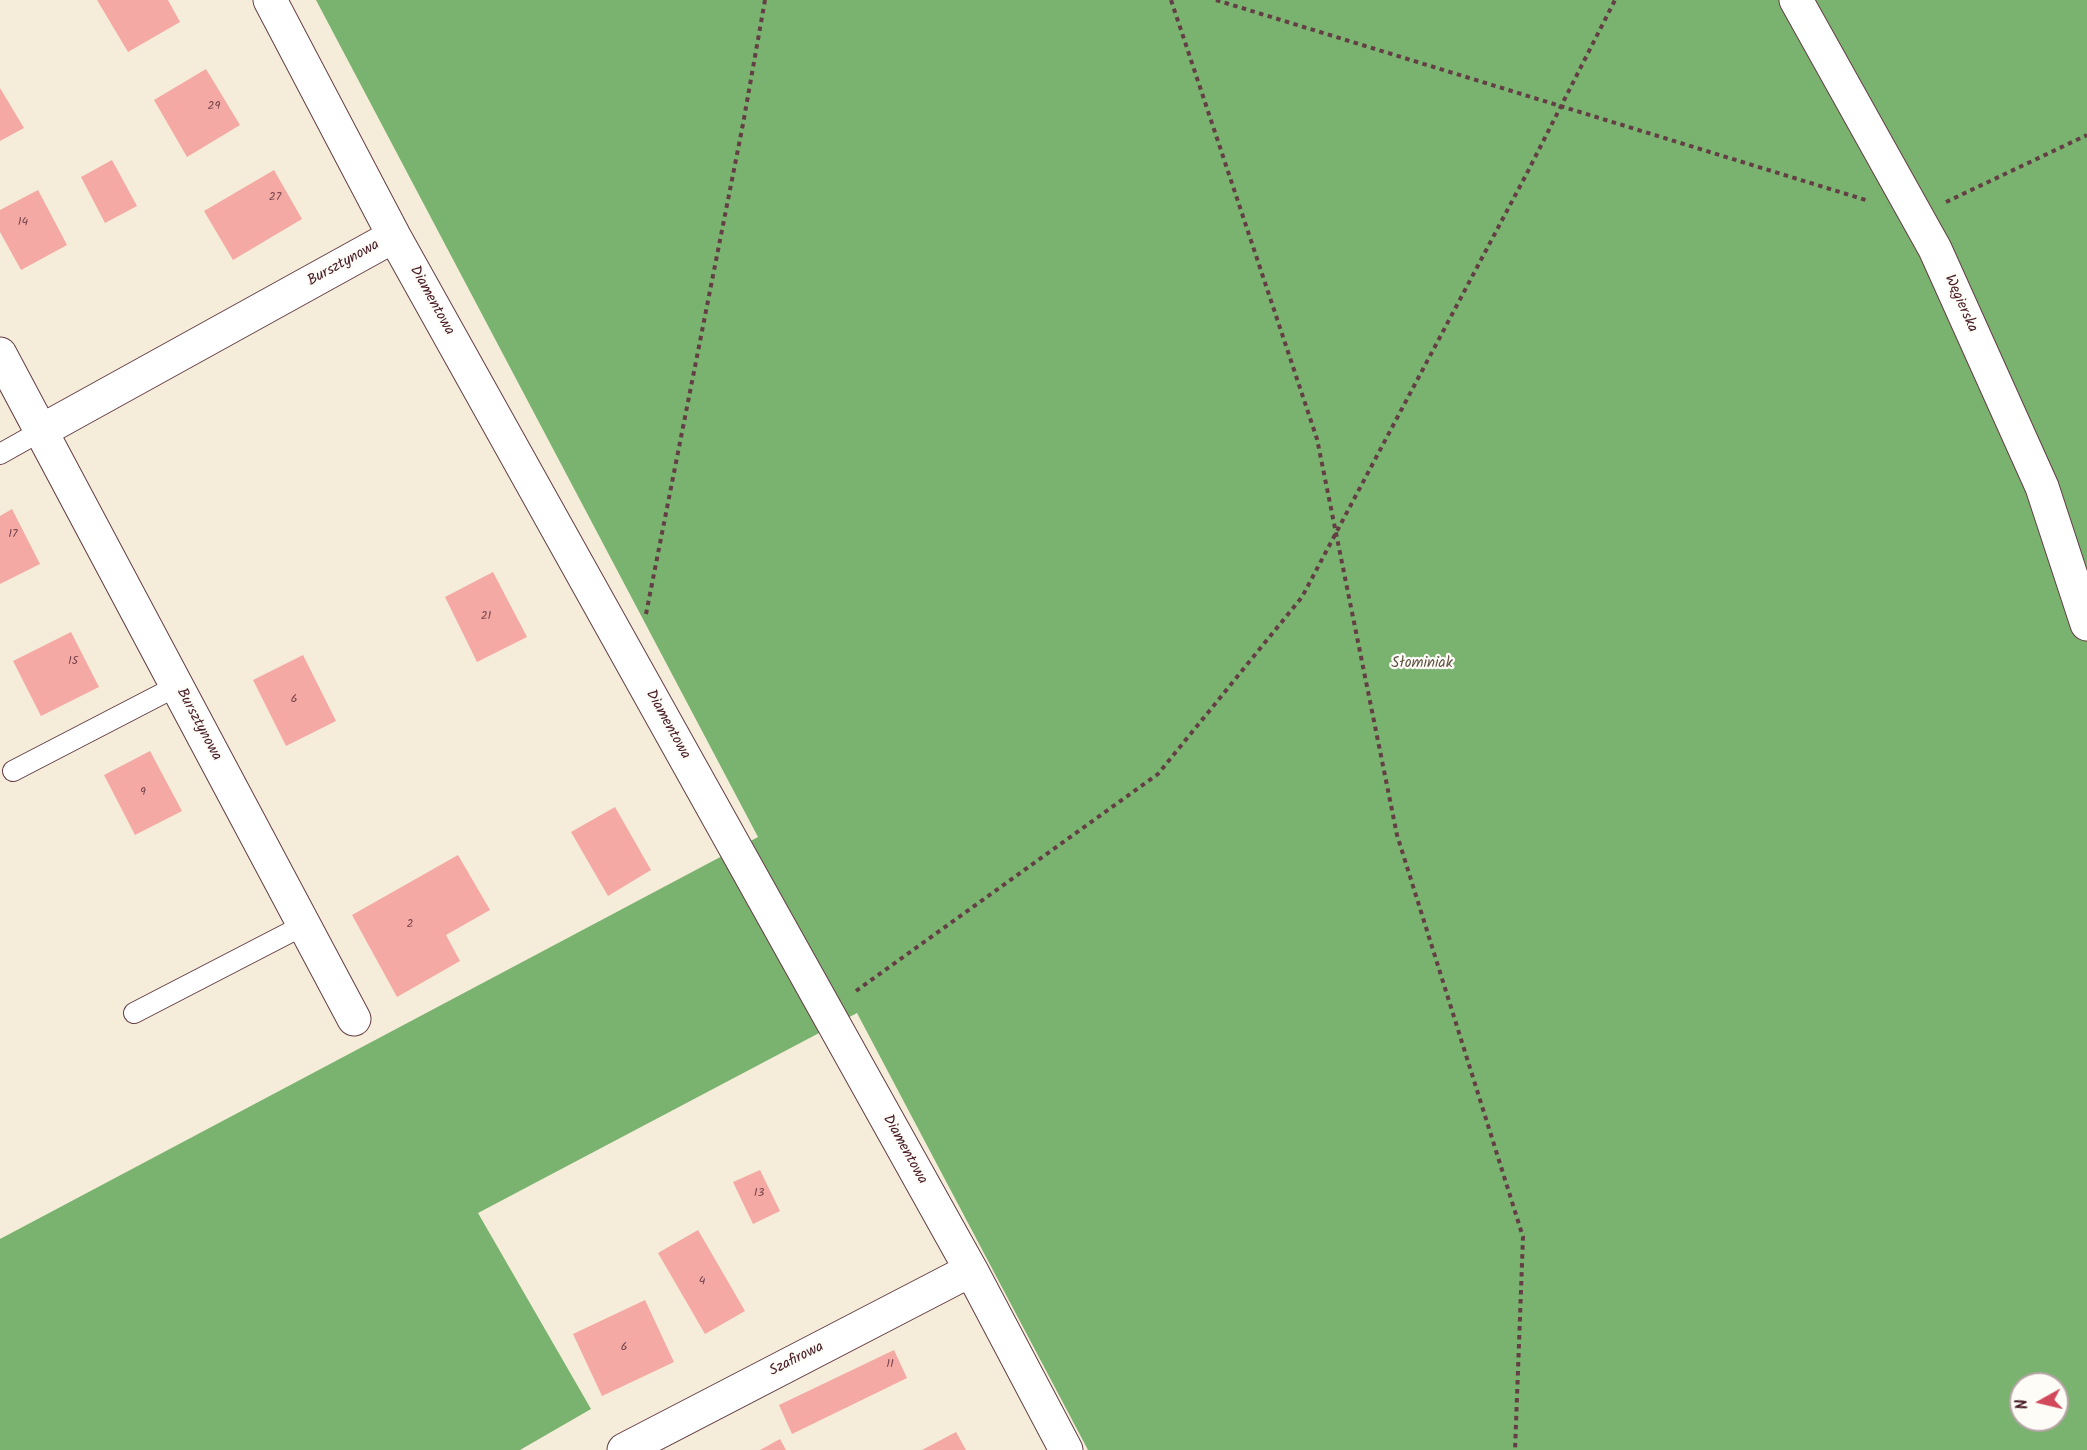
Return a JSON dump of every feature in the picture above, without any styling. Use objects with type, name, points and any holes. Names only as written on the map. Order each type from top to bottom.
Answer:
[{"type":"street","name":"Diamentowa","points":[[270,0],[394,236],[971,1270],[1066,1450]]},
{"type":"street","name":"Węgierska","points":[[1796,0],[1935,249],[2042,487],[2087,624]]},
{"type":"street","name":"Bursztynowa","points":[[41,431],[394,236]]},
{"type":"street","name":"Bursztynowa","points":[[0,354],[354,1019]]},
{"type":"street","name":"Szafirowa","points":[[624,1450],[971,1270]]},
{"type":"lane","points":[[0,454],[41,431]]},
{"type":"lane","points":[[12,771],[177,686]]},
{"type":"lane","points":[[134,1013],[304,925]]},
{"type":"path","points":[[635,668],[743,124],[765,0]]},
{"type":"path","points":[[1171,0],[1317,439],[1397,835],[1523,1237],[1515,1450]]},
{"type":"path","points":[[1216,0],[1916,216],[2087,135]]},
{"type":"path","points":[[828,1012],[1158,774],[1302,597],[1615,0]]},
{"type":"green space","name":"Słominiak","points":[[316,0],[2087,0],[2087,1450],[1088,1450],[857,1013],[478,1213],[591,1409],[520,1450],[0,1450],[0,1239],[758,837]]},
{"type":"building","points":[[97,0],[168,0],[180,22],[128,52]]},
{"type":"building","points":[[206,69],[240,125],[187,157],[154,100]]},
{"type":"building","points":[[0,88],[24,128],[0,141]]},
{"type":"building","points":[[112,160],[137,206],[105,223],[81,177]]},
{"type":"building","points":[[274,170],[302,219],[233,260],[204,211]]},
{"type":"building","points":[[38,190],[67,245],[21,270],[0,232],[0,210]]},
{"type":"building","points":[[12,509],[40,564],[0,584],[0,516]]},
{"type":"building","points":[[493,572],[527,637],[477,662],[445,597]]},
{"type":"building","points":[[71,632],[99,687],[41,716],[13,661]]},
{"type":"building","points":[[303,655],[336,721],[286,746],[253,680]]},
{"type":"building","points":[[150,751],[182,811],[135,835],[104,775]]},
{"type":"building","points":[[615,807],[651,870],[608,896],[571,832]]},
{"type":"building","points":[[458,855],[490,910],[446,935],[460,961],[397,997],[352,915]]},
{"type":"building","points":[[760,1170],[780,1211],[753,1224],[733,1182]]},
{"type":"building","points":[[698,1230],[745,1311],[705,1334],[658,1253]]},
{"type":"building","points":[[645,1300],[674,1362],[602,1396],[573,1334]]},
{"type":"building","points":[[894,1350],[907,1378],[792,1434],[779,1405]]},
{"type":"building","points":[[956,1432],[966,1450],[922,1450]]},
{"type":"building","points":[[780,1439],[786,1450],[760,1450]]}]
